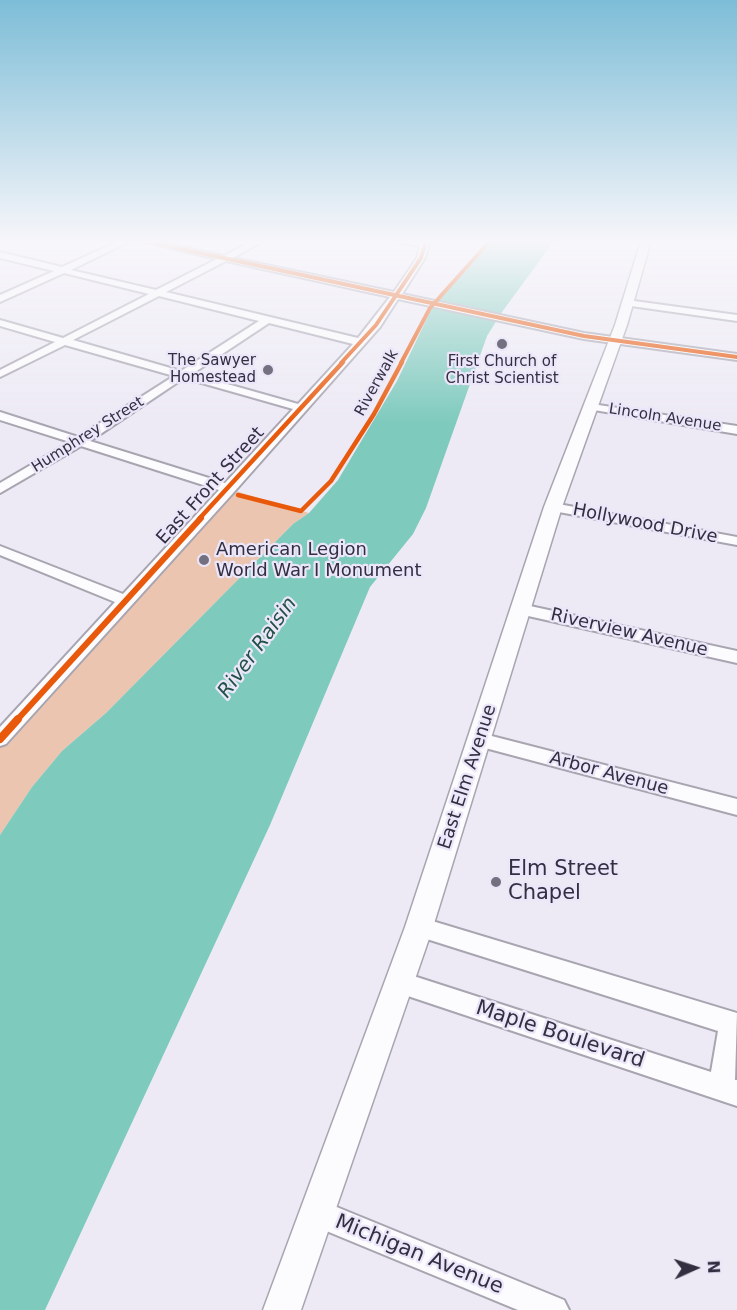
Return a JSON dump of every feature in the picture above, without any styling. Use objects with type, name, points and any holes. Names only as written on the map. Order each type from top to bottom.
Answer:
[{"type":"main road","name":"East Elm Avenue","points":[[282,1310],[419,927],[555,502],[592,407],[627,303]]},
{"type":"street","points":[[0,374],[141,302]]},
{"type":"street","points":[[191,302],[360,342]]},
{"type":"street","name":"East Front Street","points":[[0,739],[229,489],[360,342],[391,302]]},
{"type":"street","points":[[426,302],[502,320],[615,340],[737,357]]},
{"type":"street","points":[[627,303],[737,318]]},
{"type":"street","name":"Humphrey Street","points":[[0,489],[79,442],[267,320]]},
{"type":"street","points":[[0,323],[301,408]]},
{"type":"street","name":"Lincoln Avenue","points":[[592,407],[737,430]]},
{"type":"street","points":[[0,416],[229,489]]},
{"type":"street","name":"Hollywood Drive","points":[[555,502],[737,531]]},
{"type":"street","name":"Hollywood Drive","points":[[555,502],[737,542]]},
{"type":"street","points":[[0,550],[126,601]]},
{"type":"street","name":"Riverview Avenue","points":[[521,609],[737,657]]},
{"type":"street","name":"Arbor Avenue","points":[[480,740],[737,807]]},
{"type":"street","name":"Maple Boulevard","points":[[398,982],[729,1091],[734,1024],[419,927]]},
{"type":"street","name":"Michigan Avenue","points":[[317,1213],[554,1310]]},
{"type":"shaded area","points":[[229,489],[309,513],[293,524],[106,713],[62,751],[32,787],[0,835],[0,739]]},
{"type":"water","name":"River Raisin","points":[[437,302],[509,302],[487,336],[426,508],[413,534],[370,587],[270,825],[45,1310],[0,1310],[0,835],[32,787],[62,751],[106,713],[293,524],[309,513],[338,480],[397,381],[432,308]]},
{"type":"cycle path","points":[[0,739],[376,325],[391,302]]},
{"type":"cycle path","points":[[428,302],[584,336],[737,357]]},
{"type":"cycle path","name":"Riverwalk","points":[[238,495],[301,511],[331,481],[374,414],[435,302]]},
{"type":"place","name":"First Church of Christ Scientist","points":[[502,344]]},
{"type":"place","name":"The Sawyer Homestead","points":[[268,370]]},
{"type":"place","name":"American Legion World War I Monument","points":[[204,560]]},
{"type":"place","name":"Elm Street Chapel","points":[[496,882]]}]
